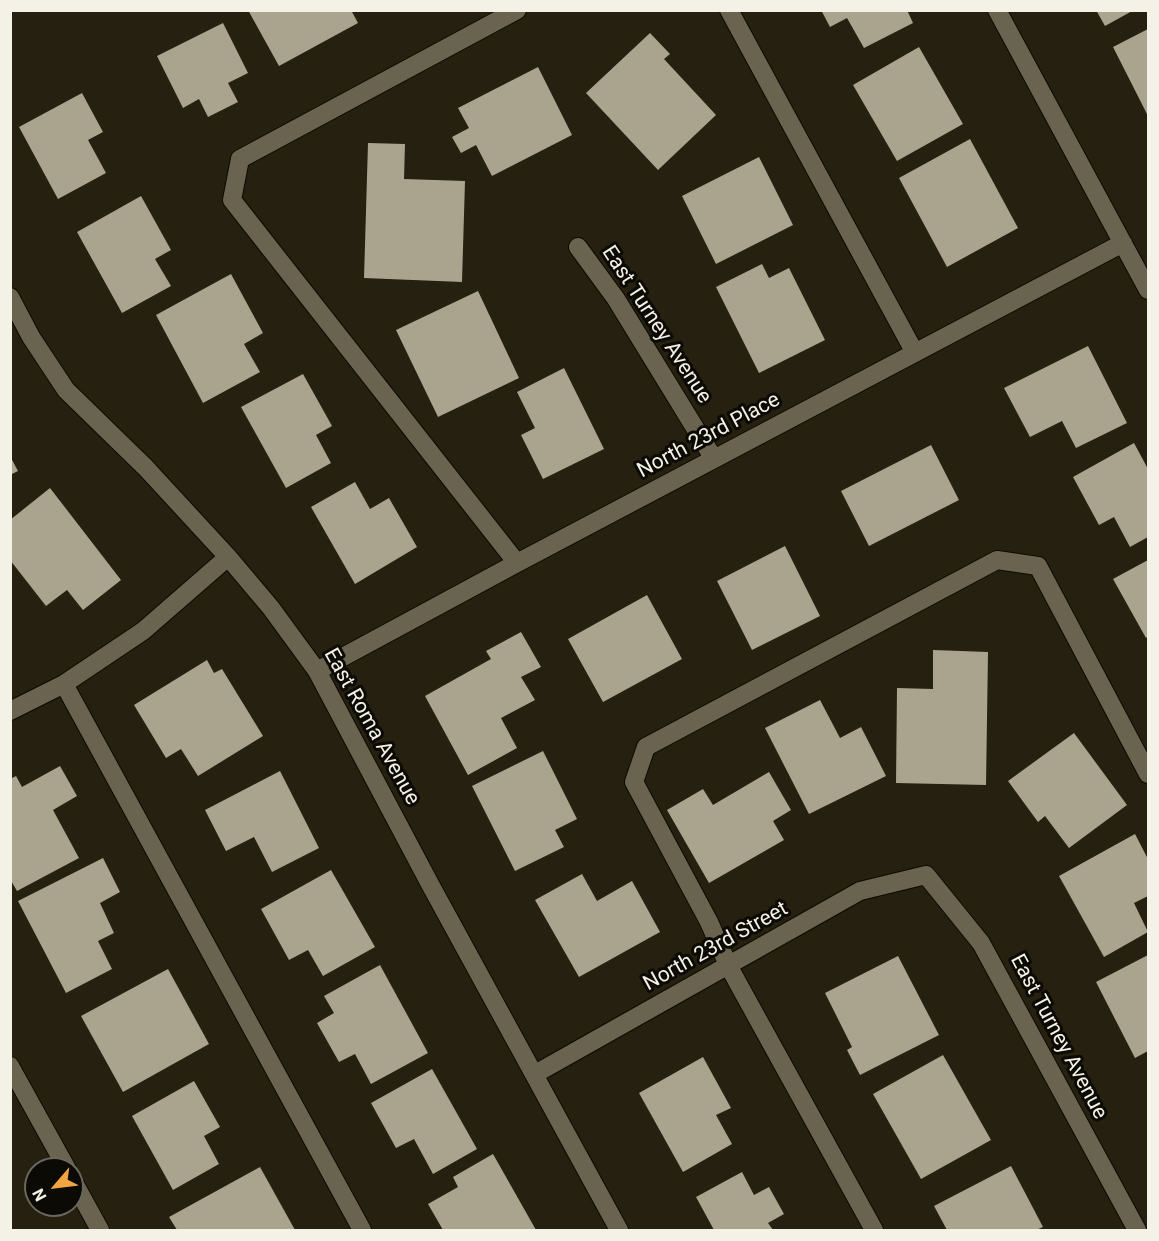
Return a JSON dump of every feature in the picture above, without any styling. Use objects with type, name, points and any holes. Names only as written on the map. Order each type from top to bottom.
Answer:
[{"type":"street","points":[[517,10],[240,159],[232,200],[517,563]]},
{"type":"street","points":[[729,10],[915,353]]},
{"type":"street","points":[[997,10],[1149,290]]},
{"type":"street","name":"North 23rd Place","points":[[318,671],[517,563],[1124,243]]},
{"type":"street","name":"East Turney Avenue","points":[[578,246],[616,299],[714,459]]},
{"type":"street","name":"East Roma Avenue","points":[[10,297],[66,390],[146,468],[228,557],[272,608],[318,671],[431,886],[619,1230]]},
{"type":"street","points":[[10,711],[64,684],[143,631],[228,557]]},
{"type":"street","points":[[874,1230],[728,965],[710,921],[634,782],[646,747],[997,560],[1038,566],[1149,774]]},
{"type":"street","points":[[64,684],[362,1230]]},
{"type":"street","name":"East Turney Avenue","points":[[926,875],[981,943],[1137,1230]]},
{"type":"street","name":"North 23rd Street","points":[[534,1074],[860,891],[926,875]]},
{"type":"street","points":[[10,1066],[60,1157]]},
{"type":"street","points":[[84,1201],[100,1230]]},
{"type":"building","points":[[248,10],[351,10],[358,23],[279,66]]},
{"type":"building","points":[[821,10],[907,10],[913,23],[864,48],[847,18],[830,27]]},
{"type":"building","points":[[1096,10],[1134,10],[1105,26]]},
{"type":"building","points":[[223,23],[248,73],[228,83],[238,102],[208,117],[199,99],[183,108],[157,56]]},
{"type":"building","points":[[1148,29],[1148,116],[1113,47]]},
{"type":"building","points":[[650,33],[670,54],[664,59],[716,115],[658,170],[586,93]]},
{"type":"building","points":[[919,47],[963,124],[897,161],[853,85]]},
{"type":"building","points":[[538,67],[572,135],[492,176],[476,145],[461,153],[452,137],[469,128],[458,108]]},
{"type":"building","points":[[82,93],[103,132],[88,140],[106,173],[58,199],[19,127]]},
{"type":"building","points":[[970,139],[1018,228],[947,267],[899,178]]},
{"type":"building","points":[[368,143],[405,144],[404,179],[465,181],[462,282],[364,278]]},
{"type":"building","points":[[759,157],[793,225],[716,264],[682,196]]},
{"type":"building","points":[[141,196],[171,250],[155,259],[171,286],[122,313],[77,232]]},
{"type":"building","points":[[762,264],[769,278],[789,268],[825,340],[759,373],[716,287]]},
{"type":"building","points":[[231,274],[263,333],[244,344],[260,372],[203,403],[156,315]]},
{"type":"building","points":[[478,291],[519,378],[438,417],[396,330]]},
{"type":"building","points":[[1088,346],[1127,423],[1076,448],[1062,421],[1030,437],[1004,388]]},
{"type":"building","points":[[564,368],[604,449],[543,479],[521,435],[535,428],[517,392]]},
{"type":"building","points":[[303,374],[332,426],[316,435],[331,463],[286,488],[241,407]]},
{"type":"building","points":[[1134,443],[1148,469],[1148,537],[1130,547],[1114,517],[1099,525],[1073,477]]},
{"type":"building","points":[[931,445],[959,500],[869,546],[841,491]]},
{"type":"building","points":[[10,456],[18,471],[10,475]]},
{"type":"building","points":[[355,482],[370,509],[389,498],[417,547],[355,584],[311,507]]},
{"type":"building","points":[[50,488],[121,580],[83,610],[67,590],[46,606],[10,560],[10,520]]},
{"type":"building","points":[[785,546],[820,616],[752,650],[717,581]]},
{"type":"building","points":[[1148,560],[1148,636],[1146,638],[1113,579]]},
{"type":"building","points":[[647,595],[682,659],[603,702],[568,639]]},
{"type":"building","points":[[521,632],[541,667],[521,677],[535,700],[501,718],[517,748],[468,775],[425,696],[491,659],[486,651]]},
{"type":"building","points":[[933,650],[988,652],[986,785],[896,783],[897,688],[933,689]]},
{"type":"building","points":[[207,660],[214,673],[222,669],[263,736],[198,776],[181,749],[166,758],[134,705]]},
{"type":"building","points":[[820,700],[840,738],[861,727],[886,776],[809,814],[765,728]]},
{"type":"building","points":[[1074,733],[1127,805],[1069,848],[1045,816],[1038,822],[1008,781]]},
{"type":"building","points":[[543,751],[577,819],[555,830],[564,847],[515,871],[472,786]]},
{"type":"building","points":[[60,766],[77,796],[53,810],[79,858],[17,891],[10,879],[10,779],[16,776],[22,787]]},
{"type":"building","points":[[280,771],[319,848],[272,872],[254,837],[226,851],[205,810]]},
{"type":"building","points":[[769,772],[791,810],[773,821],[784,840],[709,883],[667,810],[703,789],[713,805]]},
{"type":"building","points":[[1135,834],[1148,859],[1148,896],[1134,903],[1148,932],[1104,957],[1059,876]]},
{"type":"building","points":[[103,858],[120,892],[100,903],[114,933],[98,941],[112,969],[66,993],[18,901]]},
{"type":"building","points":[[331,870],[375,947],[323,976],[308,950],[289,960],[261,909]]},
{"type":"building","points":[[582,874],[597,901],[632,881],[660,932],[579,977],[535,900]]},
{"type":"building","points":[[1148,955],[1148,1051],[1135,1058],[1096,982]]},
{"type":"building","points":[[898,956],[939,1035],[860,1075],[847,1050],[852,1047],[825,993]]},
{"type":"building","points":[[380,965],[428,1053],[371,1084],[355,1054],[339,1062],[317,1023],[334,1013],[324,996]]},
{"type":"building","points":[[168,969],[209,1044],[123,1092],[81,1016]]},
{"type":"building","points":[[943,1055],[991,1140],[921,1179],[873,1094]]},
{"type":"building","points":[[703,1057],[731,1108],[716,1115],[732,1144],[683,1172],[639,1093]]},
{"type":"building","points":[[432,1069],[477,1149],[433,1174],[414,1139],[396,1148],[371,1103]]},
{"type":"building","points":[[194,1081],[220,1127],[204,1136],[219,1164],[173,1190],[132,1116]]},
{"type":"building","points":[[493,1154],[536,1230],[443,1230],[428,1204],[458,1187],[453,1177]]},
{"type":"building","points":[[1011,1166],[1043,1227],[1036,1230],[947,1230],[934,1206]]},
{"type":"building","points":[[260,1167],[295,1230],[177,1230],[169,1217]]},
{"type":"building","points":[[742,1172],[754,1195],[769,1187],[784,1214],[768,1223],[773,1230],[714,1230],[696,1197]]}]
